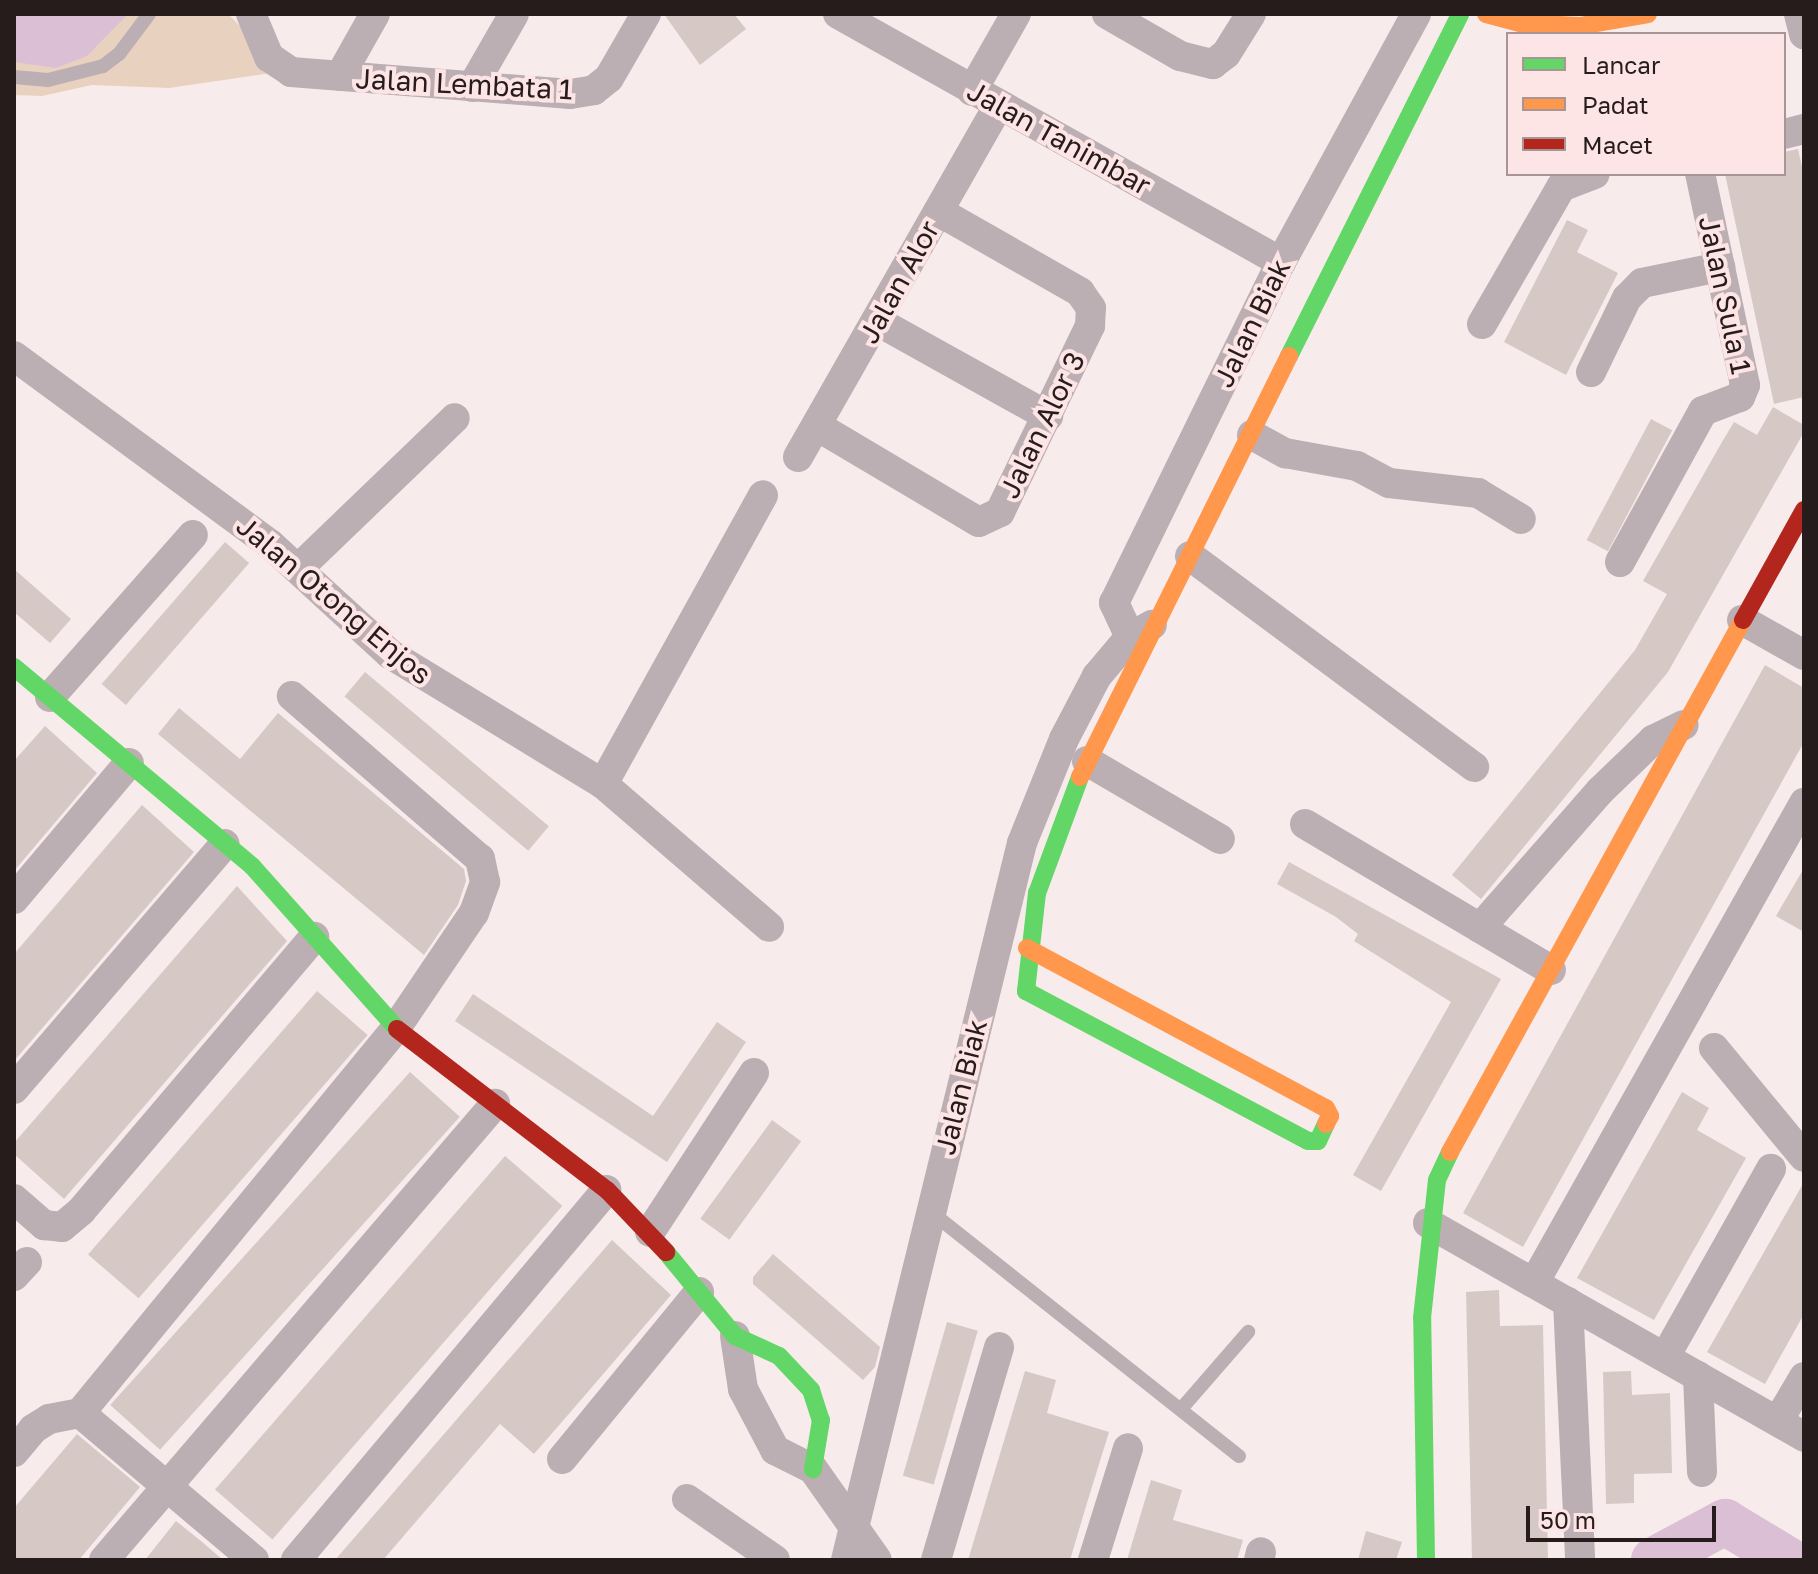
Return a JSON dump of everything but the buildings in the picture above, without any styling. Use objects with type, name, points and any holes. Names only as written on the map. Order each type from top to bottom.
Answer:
[{"type":"street","points":[[340,76],[375,14]]},
{"type":"street","points":[[472,87],[514,14]]},
{"type":"street","name":"Jalan Lembata 1","points":[[254,25],[269,57],[291,72],[570,94],[594,90],[609,78],[646,14]]},
{"type":"street","name":"Jalan Tanimbar","points":[[838,14],[1281,262]]},
{"type":"street","points":[[972,91],[1016,14]]},
{"type":"street","points":[[1107,14],[1180,56],[1213,64],[1226,54],[1251,14]]},
{"type":"street","name":"Jalan Biak","points":[[1130,637],[1114,603],[1281,262],[1416,14]]},
{"type":"street","name":"Jalan Biak","points":[[1169,1067],[1026,991],[1027,948],[1052,839],[1087,761],[1460,14]]},
{"type":"street","points":[[1486,14],[1520,23],[1580,26],[1648,14]]},
{"type":"street","points":[[1799,14],[1804,34]]},
{"type":"street","name":"Jalan Alor","points":[[798,457],[999,105]]},
{"type":"street","points":[[1482,324],[1561,187],[1590,176]]},
{"type":"street","name":"Jalan Sula 1","points":[[1620,562],[1703,411],[1740,397],[1745,385],[1700,176]]},
{"type":"street","name":"Jalan Alor 3","points":[[817,426],[979,522],[1000,512],[1090,326],[1091,308],[1080,292],[938,211]]},
{"type":"street","points":[[1591,372],[1627,298],[1642,283],[1720,267]]},
{"type":"street","points":[[877,321],[1048,416]]},
{"type":"street","name":"Jalan Otong Enjos","points":[[14,356],[299,568],[409,668],[603,784],[769,927]]},
{"type":"street","points":[[299,568],[455,418]]},
{"type":"street","points":[[1252,435],[1285,453],[1357,466],[1389,483],[1478,493],[1521,519]]},
{"type":"street","points":[[603,784],[763,495]]},
{"type":"street","points":[[1426,1560],[1422,1318],[1428,1223],[1437,1180],[1463,1122],[1551,970],[1804,510]]},
{"type":"street","points":[[193,535],[27,685],[129,763],[252,866],[396,1028],[607,1190],[650,1232],[735,1336],[779,1356],[811,1390],[821,1420],[813,1469],[850,1546],[877,1560]]},
{"type":"street","points":[[1190,556],[1474,767]]},
{"type":"street","points":[[1742,620],[1804,655]]},
{"type":"street","name":"Jalan Biak","points":[[850,1546],[958,1089],[1040,792],[1080,706],[1130,637],[1157,622]]},
{"type":"street","points":[[14,1452],[33,1429],[49,1419],[80,1413],[396,1028],[474,913],[485,882],[480,859],[292,696]]},
{"type":"street","points":[[1480,928],[1600,791],[1653,740],[1685,725]]},
{"type":"street","points":[[1087,761],[1220,839]]},
{"type":"street","points":[[14,899],[129,763]]},
{"type":"street","points":[[1534,1283],[1804,803]]},
{"type":"street","points":[[1305,824],[1551,970]]},
{"type":"street","points":[[14,1089],[225,844]]},
{"type":"street","points":[[14,1199],[44,1225],[62,1227],[81,1211],[314,937]]},
{"type":"street","points":[[1027,948],[1326,1108],[1330,1116],[1314,1144],[1169,1067],[1184,1033]]},
{"type":"street","points":[[1714,1048],[1804,1157]]},
{"type":"street","points":[[650,1232],[754,1073]]},
{"type":"street","points":[[104,1560],[495,1104]]},
{"type":"street","points":[[1665,1357],[1771,1169]]},
{"type":"street","points":[[296,1560],[607,1190]]},
{"type":"street","points":[[1428,1223],[1804,1437]]},
{"type":"street","points":[[562,1459],[699,1292]]},
{"type":"street","points":[[1568,1302],[1580,1560]]},
{"type":"street","points":[[735,1336],[743,1389],[775,1450],[813,1469]]},
{"type":"street","points":[[936,1560],[999,1347]]},
{"type":"street","points":[[1698,1376],[1702,1472]]},
{"type":"street","points":[[1778,1421],[1804,1377]]},
{"type":"street","points":[[80,1413],[254,1560]]},
{"type":"street","points":[[1093,1560],[1128,1448]]},
{"type":"street","points":[[687,1499],[775,1560]]},
{"type":"lane","points":[[14,77],[48,80],[103,66],[119,54],[149,14]]},
{"type":"lane","points":[[931,1212],[1239,1456]]},
{"type":"lane","points":[[1182,1408],[1248,1332]]},
{"type":"shaded area","points":[[14,14],[228,14],[285,71],[169,88],[92,85],[42,96],[14,95]]},
{"type":"shaded area","points":[[14,14],[128,14],[87,56],[56,68],[14,62]]},
{"type":"waterway","points":[[1654,1560],[1725,1522],[1788,1560]]},
{"type":"traffic: fast","points":[[1289,356],[1460,14]]},
{"type":"traffic: fast","points":[[14,667],[252,866],[397,1029]]},
{"type":"traffic: fast","points":[[1080,777],[1037,893],[1026,991],[1308,1141],[1318,1141],[1326,1124]]},
{"type":"traffic: fast","points":[[1426,1560],[1422,1318],[1437,1180],[1450,1152]]},
{"type":"traffic: fast","points":[[666,1252],[735,1336],[779,1356],[811,1390],[821,1420],[813,1469]]},
{"type":"traffic: slow","points":[[1486,14],[1520,23],[1580,26],[1648,14]]},
{"type":"traffic: slow","points":[[1080,777],[1289,356]]},
{"type":"traffic: slow","points":[[1450,1152],[1743,620]]},
{"type":"traffic: slow","points":[[1027,948],[1326,1108],[1330,1116],[1326,1124]]},
{"type":"traffic: jam","points":[[1743,620],[1804,510]]},
{"type":"traffic: jam","points":[[397,1029],[607,1190],[666,1252]]}]
